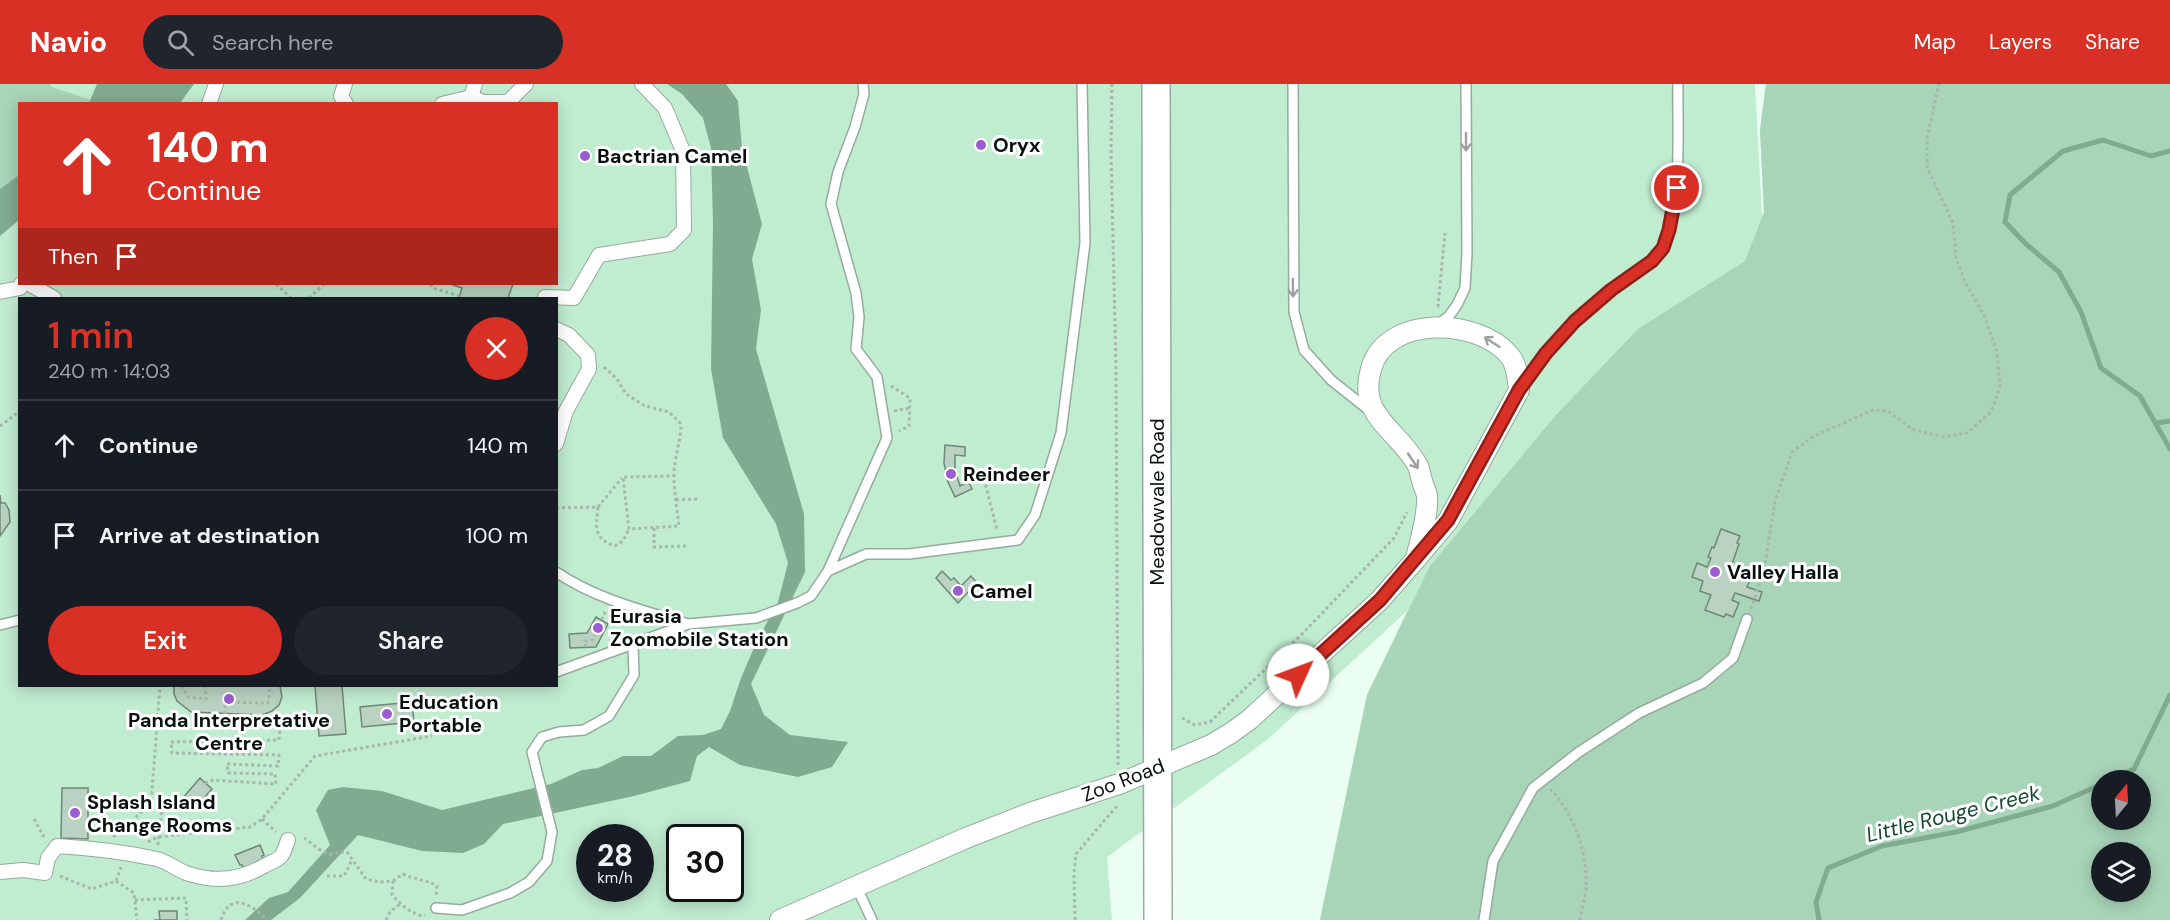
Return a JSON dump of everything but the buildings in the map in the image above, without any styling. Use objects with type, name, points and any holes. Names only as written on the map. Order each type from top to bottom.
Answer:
[{"type":"main road","name":"Meadowvale Road","points":[[1156,84],[1158,920]]},
{"type":"street","points":[[345,84],[341,96],[345,102]]},
{"type":"street","points":[[447,102],[473,91],[483,102],[508,102],[526,84]]},
{"type":"street","points":[[558,297],[574,298],[599,255],[670,244],[684,230],[683,151],[665,108],[642,84]]},
{"type":"street","points":[[210,102],[216,86]]},
{"type":"street","points":[[216,86],[221,102]]},
{"type":"street","points":[[0,292],[20,288],[21,285]]},
{"type":"street","points":[[31,285],[52,297]]},
{"type":"street","points":[[1416,559],[1427,496],[1418,466],[1376,416],[1368,395],[1371,367],[1378,352],[1389,342],[1433,318],[1493,341],[1510,356],[1517,373],[1519,390]]},
{"type":"street","points":[[558,330],[569,335],[588,355],[589,369],[566,411],[558,437]]},
{"type":"street","name":"Zoo Road","points":[[780,920],[977,834],[1030,813],[1119,784],[1211,745],[1249,720],[1380,600],[1448,520],[1519,390]]},
{"type":"street","points":[[0,872],[23,870],[45,873],[48,858],[57,846],[101,848],[162,861],[186,873],[221,880],[248,875],[277,861],[283,856],[288,840]]},
{"type":"lane","points":[[558,671],[688,624],[756,618],[797,603],[811,596],[828,571],[887,438],[877,377],[856,349],[858,317],[855,293],[831,204],[838,172],[855,127],[864,94],[863,84]]},
{"type":"lane","points":[[828,571],[866,554],[909,554],[1018,540],[1035,514],[1060,433],[1085,243],[1082,84]]},
{"type":"lane","points":[[1293,84],[1294,312],[1305,350],[1331,380],[1376,416]]},
{"type":"lane","points":[[1433,318],[1449,316],[1465,288],[1467,253],[1466,84]]},
{"type":"lane","points":[[1519,390],[1546,353],[1575,321],[1611,290],[1652,261],[1663,248],[1677,188],[1677,84]]},
{"type":"lane","points":[[558,573],[576,585],[610,600],[688,624]]},
{"type":"lane","points":[[1484,920],[1493,861],[1533,788],[1579,752],[1639,713],[1703,683],[1733,658],[1747,619]]},
{"type":"lane","points":[[0,626],[18,622]]},
{"type":"lane","points":[[436,908],[462,910],[510,893],[529,882],[547,861],[552,832],[532,752],[542,737],[560,732],[584,730],[609,716],[634,675],[633,645]]},
{"type":"lane","points":[[856,886],[872,920]]},
{"type":"path","points":[[1112,84],[1111,153],[1116,368],[1117,756]]},
{"type":"path","points":[[1747,619],[1764,570],[1774,501],[1792,452],[1814,436],[1873,410],[1888,411],[1912,429],[1942,437],[1967,433],[1991,412],[2000,388],[1997,352],[1984,315],[1965,282],[1956,258],[1953,224],[1927,167],[1927,138],[1939,84]]},
{"type":"path","points":[[1433,318],[1438,306],[1445,234]]},
{"type":"path","points":[[277,285],[290,297]]},
{"type":"path","points":[[310,297],[323,285]]},
{"type":"path","points":[[431,285],[432,288],[459,296]]},
{"type":"path","points":[[588,355],[618,378],[626,394],[645,406],[669,412],[681,424],[681,441],[676,451],[674,476],[679,526],[629,529]]},
{"type":"path","points":[[877,377],[910,398],[909,426],[887,438]]},
{"type":"path","points":[[0,426],[18,412]]},
{"type":"path","points":[[623,477],[629,529],[623,541],[615,546],[603,543],[597,532],[598,507],[623,477],[674,476]]},
{"type":"path","points":[[984,479],[1000,544]]},
{"type":"path","points":[[676,500],[699,499]]},
{"type":"path","points":[[1182,718],[1195,724],[1210,722],[1303,633],[1394,538],[1410,505]]},
{"type":"path","points":[[558,508],[598,507]]},
{"type":"path","points":[[654,528],[654,547],[686,546]]},
{"type":"path","points":[[588,661],[585,641],[593,640],[610,600]]},
{"type":"path","points":[[101,848],[151,804],[160,687]]},
{"type":"path","points":[[182,687],[188,697],[206,699],[205,687]]},
{"type":"path","points":[[206,783],[213,780],[276,784],[275,774],[228,773],[227,764],[278,766],[279,755],[172,753],[171,742],[279,740],[280,726],[225,723],[225,702],[268,703],[270,687]]},
{"type":"path","points":[[116,881],[123,863],[123,853],[159,837],[250,827],[262,819],[315,756],[432,736]]},
{"type":"path","points":[[1543,781],[1558,797],[1574,826],[1585,857],[1586,888],[1580,920]]},
{"type":"path","points":[[159,837],[162,807],[187,803]]},
{"type":"path","points":[[1075,920],[1076,854],[1116,807]]},
{"type":"path","points":[[34,819],[52,852]]},
{"type":"path","points":[[288,840],[304,838],[327,854],[347,852],[366,879],[380,882],[393,881],[403,874],[415,880],[426,879],[436,886],[436,908],[422,916],[400,904],[392,895],[393,881]]},
{"type":"path","points":[[327,876],[344,876],[352,859]]},
{"type":"path","points":[[45,873],[60,876],[92,889],[116,881]]},
{"type":"path","points":[[116,881],[134,893],[136,920]]},
{"type":"path","points":[[135,900],[186,898],[187,920]]},
{"type":"path","points":[[221,920],[224,911],[234,903],[242,902],[255,908],[267,920]]},
{"type":"path","points":[[386,920],[390,912],[400,904]]},
{"type":"shaded area","points":[[0,84],[1755,84],[1762,217],[1764,212],[1760,130],[1766,84],[2170,84],[2170,920],[1320,920],[1367,695],[1407,611],[1267,740],[1107,857],[1112,920],[0,920]]},
{"type":"shaded area","points":[[0,84],[50,84],[52,87],[91,100],[90,102],[18,102],[18,176],[0,189]]},
{"type":"shaded area","points":[[97,84],[194,84],[181,102],[89,102]]},
{"type":"shaded area","points":[[667,84],[726,84],[738,101],[742,148],[762,224],[752,259],[761,310],[756,349],[804,514],[805,572],[751,684],[764,715],[790,735],[848,742],[832,767],[798,777],[740,765],[709,747],[697,756],[690,781],[634,796],[503,824],[484,844],[463,853],[422,851],[358,835],[300,898],[271,920],[245,920],[269,898],[288,892],[330,845],[316,810],[328,790],[343,787],[382,791],[442,810],[551,784],[582,770],[598,768],[623,756],[651,756],[678,736],[703,735],[721,729],[756,643],[778,602],[788,563],[776,524],[723,438],[711,369],[713,224],[711,148],[703,118],[682,94]]},
{"type":"shaded area","points":[[1766,84],[2170,84],[2170,920],[1320,920],[1367,695],[1430,566],[1556,415],[1638,329],[1745,261],[1764,212],[1760,130]]},
{"type":"shaded area","points":[[18,176],[18,221],[0,236],[0,189]]},
{"type":"waterway","name":"Little Rouge Creek","points":[[2170,151],[2151,156],[2103,140],[2063,151],[2010,195],[2005,222],[2026,244],[2059,272],[2081,312],[2101,368],[2140,396],[2170,449]]},
{"type":"waterway","points":[[2156,423],[2170,421]]},
{"type":"waterway","name":"Little Rouge Creek","points":[[2132,770],[2170,695]]},
{"type":"waterway","name":"Little Rouge Creek","points":[[1819,920],[1816,902],[1828,868],[1882,846],[1956,832],[2053,806],[2091,789]]},
{"type":"place","name":"Oryx","points":[[981,145]]},
{"type":"place","name":"Bactrian Camel","points":[[585,156]]},
{"type":"place","name":"Reindeer","points":[[951,474]]},
{"type":"place","name":"Valley Halla","points":[[1715,572]]},
{"type":"place","name":"Camel","points":[[958,591]]},
{"type":"place","name":"Eurasia Zoomobile Station","points":[[598,628]]},
{"type":"place","name":"Panda Interpretative Centre","points":[[229,699]]},
{"type":"place","name":"Education Portable","points":[[387,714]]},
{"type":"place","name":"Splash Island Change Rooms","points":[[75,813]]},
{"type":"route","points":[[1298,675],[1380,600],[1448,520],[1519,390],[1546,353],[1575,321],[1611,290],[1652,261],[1663,248],[1677,188]]}]
